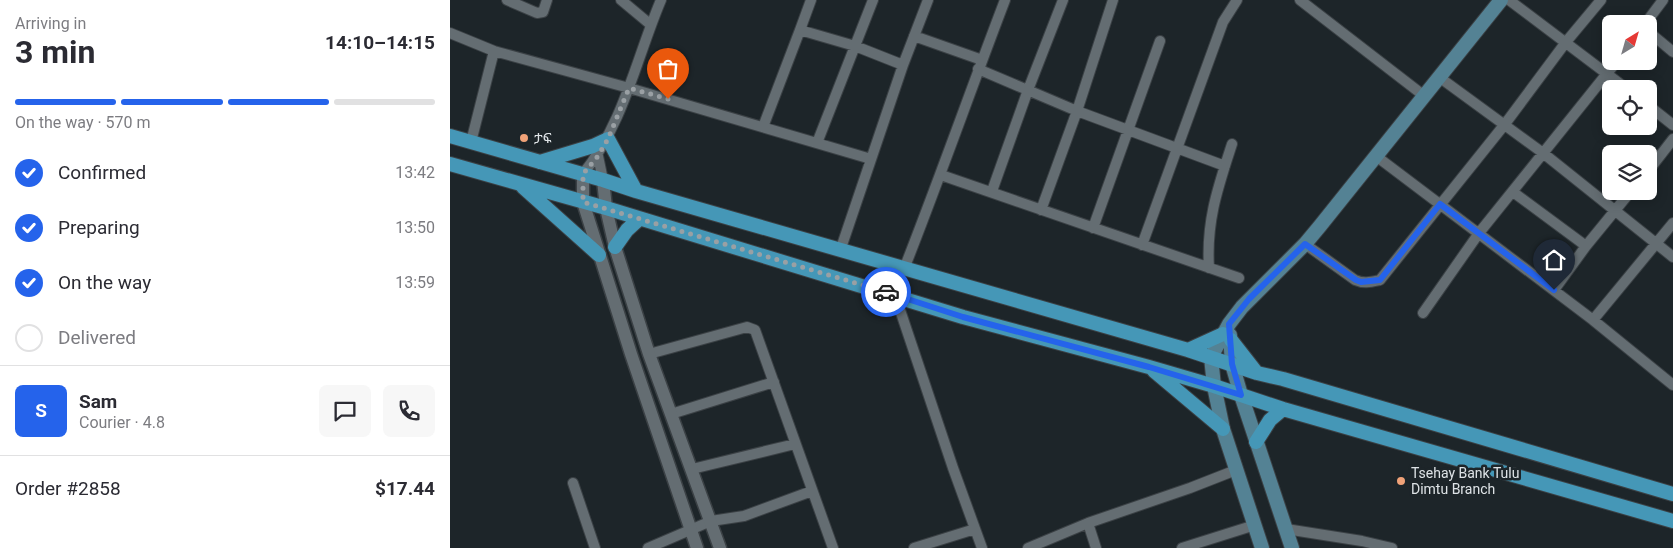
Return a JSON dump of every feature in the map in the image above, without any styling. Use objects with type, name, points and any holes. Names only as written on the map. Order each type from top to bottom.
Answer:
[{"type":"main road","points":[[1262,548],[1223,430],[1214,386],[1211,358],[1249,299],[1305,244],[1423,95],[1440,77],[1502,0]]},
{"type":"main road","points":[[450,136],[840,251],[1188,350],[1257,373],[1284,379],[1673,494]]},
{"type":"main road","points":[[540,162],[593,146],[608,139],[636,191]]},
{"type":"main road","points":[[450,164],[606,208],[639,220],[963,317],[1149,367],[1283,409],[1673,521]]},
{"type":"main road","points":[[520,185],[600,255]]},
{"type":"main road","points":[[614,247],[627,230],[639,220]]},
{"type":"main road","points":[[1188,350],[1228,333]]},
{"type":"main road","points":[[1228,333],[1232,364],[1241,395],[1292,548]]},
{"type":"main road","points":[[1228,333],[1257,373]]},
{"type":"main road","points":[[1149,367],[1223,430]]},
{"type":"main road","points":[[1256,442],[1270,420],[1283,409]]},
{"type":"street","points":[[507,0],[537,13],[543,12],[547,0]]},
{"type":"street","points":[[621,0],[651,25]]},
{"type":"street","points":[[662,0],[608,139],[598,156],[583,174],[583,202],[631,354],[697,548]]},
{"type":"street","points":[[763,127],[812,0]]},
{"type":"street","points":[[818,143],[873,0]]},
{"type":"street","points":[[840,251],[903,64],[928,0]]},
{"type":"street","points":[[904,269],[941,175],[1004,0]]},
{"type":"street","points":[[992,191],[1063,0]]},
{"type":"street","points":[[1041,210],[1077,111],[1113,0]]},
{"type":"street","points":[[1142,245],[1224,22],[1237,0]]},
{"type":"street","points":[[1509,0],[1616,80]]},
{"type":"street","points":[[1305,244],[1356,280],[1361,282],[1380,280],[1505,124],[1600,0]]},
{"type":"street","points":[[1652,15],[1663,0]]},
{"type":"street","points":[[1305,2],[1423,95]]},
{"type":"street","points":[[800,30],[855,46],[903,64]]},
{"type":"street","points":[[450,33],[494,51],[629,88],[871,159]]},
{"type":"street","points":[[914,36],[980,64],[1028,90],[1077,111],[1225,166]]},
{"type":"street","points":[[1658,40],[1673,52]]},
{"type":"street","points":[[1092,228],[1160,41]]},
{"type":"street","points":[[471,142],[494,51]]},
{"type":"street","points":[[1423,313],[1479,233],[1611,70]]},
{"type":"street","points":[[1440,77],[1543,153],[1673,257]]},
{"type":"street","points":[[1657,112],[1673,125]]},
{"type":"street","points":[[1657,160],[1673,139]]},
{"type":"street","points":[[1209,268],[1208,248],[1214,201],[1232,144]]},
{"type":"street","points":[[598,156],[614,247],[649,354],[720,548]]},
{"type":"street","points":[[1376,156],[1593,320],[1673,385]]},
{"type":"street","points":[[941,175],[992,191],[1092,228],[1239,278]]},
{"type":"street","points":[[1513,192],[1586,246]]},
{"type":"street","points":[[1554,290],[1586,246],[1624,200]]},
{"type":"street","points":[[1593,320],[1673,223]]},
{"type":"street","points":[[894,295],[982,548]]},
{"type":"street","points":[[649,354],[747,327],[755,330],[833,548]]},
{"type":"street","points":[[671,414],[774,382]]},
{"type":"street","points":[[692,469],[795,444]]},
{"type":"street","points":[[1028,548],[1088,523],[1236,470]]},
{"type":"street","points":[[573,483],[595,548]]},
{"type":"street","points":[[648,548],[712,522],[744,516],[812,491]]},
{"type":"street","points":[[1088,523],[1096,548]]},
{"type":"street","points":[[1182,548],[1205,545],[1255,525]]},
{"type":"street","points":[[914,548],[926,546],[975,529]]},
{"type":"street","points":[[1286,529],[1362,541],[1392,548]]},
{"type":"way so far","points":[[668,99],[629,88],[608,139],[598,156],[583,174],[583,202],[886,292]]},
{"type":"place","name":"ታፍ","points":[[524,138]]},
{"type":"place","name":"Tsehay Bank Tulu Dimtu Branch","points":[[1401,481]]},
{"type":"route","points":[[886,292],[963,317],[1149,367],[1241,395],[1232,364],[1229,324],[1249,299],[1305,244],[1356,280],[1361,282],[1380,280],[1440,204],[1554,290]]}]
